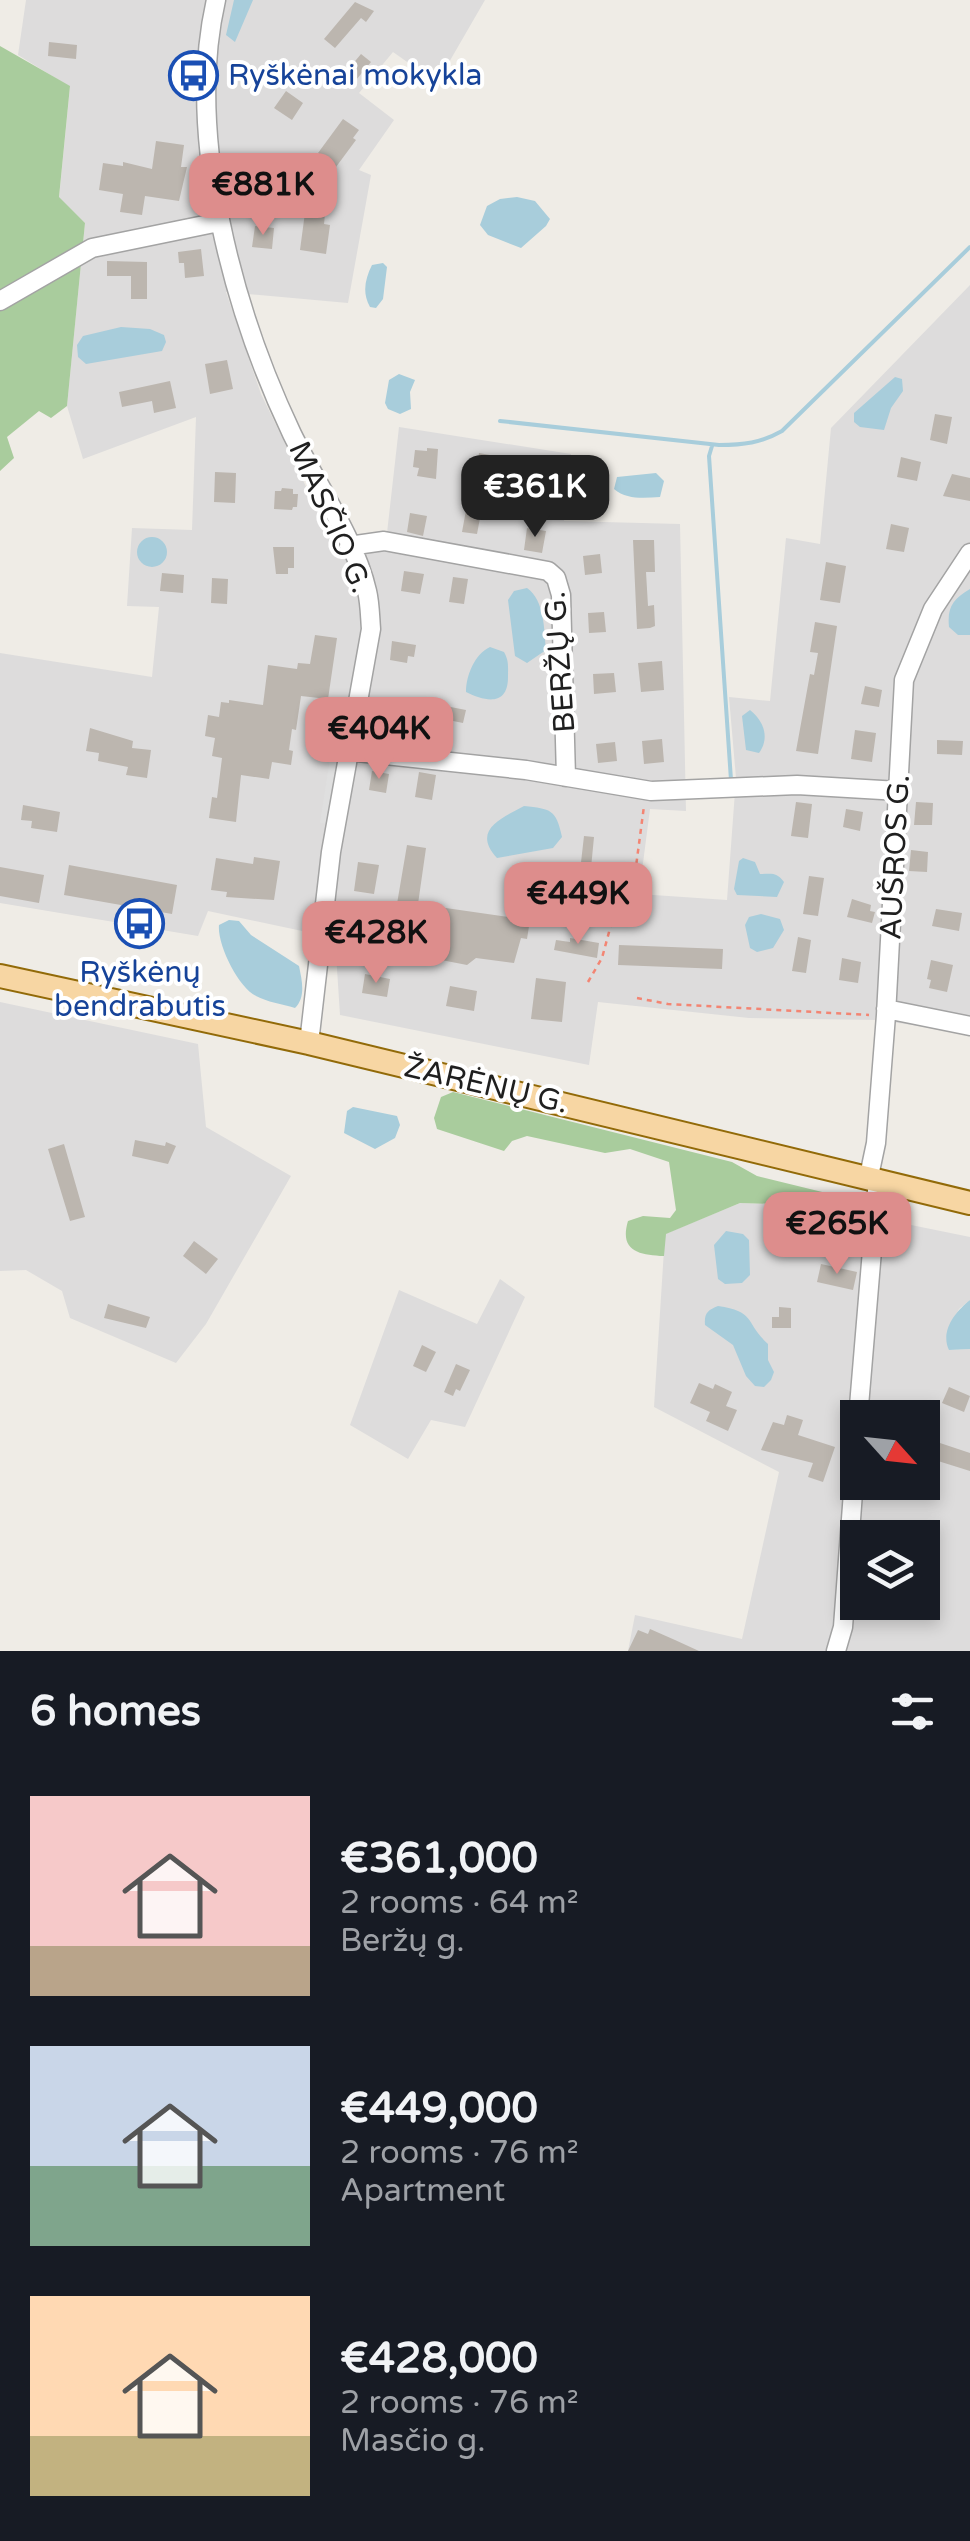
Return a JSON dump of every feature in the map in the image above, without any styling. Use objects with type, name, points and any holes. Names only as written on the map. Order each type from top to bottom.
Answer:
[{"type":"main road","name":"ŽARĖNŲ G.","points":[[0,976],[309,1043],[970,1203]]},
{"type":"street","name":"MASČIO G.","points":[[216,0],[204,73],[206,124],[220,222],[260,358],[290,430],[349,546],[368,592],[372,629],[347,751],[321,923],[309,1043]]},
{"type":"street","points":[[0,301],[92,248],[220,222]]},
{"type":"street","name":"BERŽŲ G.","points":[[349,546],[384,541],[548,571],[556,578],[561,595],[566,777]]},
{"type":"street","name":"AUŠROS G.","points":[[859,1400],[904,680],[933,609],[970,553]]},
{"type":"street","points":[[347,751],[526,770],[646,790],[797,785],[898,791]]},
{"type":"street","points":[[886,1012],[970,1026]]},
{"type":"street","points":[[836,1651],[844,1628],[853,1500]]},
{"type":"path","points":[[588,982],[602,958],[612,922],[633,888],[646,790]]},
{"type":"path","points":[[638,998],[668,1004],[886,1012]]},
{"type":"shaded area","points":[[26,0],[485,0],[437,83],[393,52],[359,93],[394,120],[359,170],[371,175],[348,303],[226,292],[261,394],[330,536],[387,533],[399,427],[571,454],[564,521],[680,524],[686,811],[650,809],[639,894],[727,900],[736,778],[729,697],[770,701],[786,538],[820,544],[831,428],[970,285],[970,1033],[877,1020],[749,1018],[598,1002],[589,1065],[340,1015],[335,938],[208,911],[198,936],[0,903],[0,653],[152,677],[159,607],[127,606],[132,528],[192,530],[196,417],[83,459],[67,406],[85,223],[59,198],[70,87],[18,55]]},
{"type":"shaded area","points":[[333,739],[349,742],[335,825],[320,823]]},
{"type":"shaded area","points":[[0,1002],[198,1044],[206,1127],[291,1176],[206,1324],[176,1363],[70,1318],[62,1291],[26,1270],[0,1271]]},
{"type":"shaded area","points":[[740,1203],[813,1205],[970,1237],[970,1300],[959,1309],[949,1327],[949,1350],[970,1349],[970,1651],[628,1651],[635,1615],[742,1639],[779,1472],[654,1407],[665,1234]]},
{"type":"shaded area","points":[[500,1279],[525,1297],[465,1427],[431,1420],[408,1459],[350,1425],[399,1290],[477,1324]]},
{"type":"green space","points":[[0,46],[70,86],[59,197],[85,223],[67,406],[51,418],[39,411],[7,437],[14,458],[0,471]]},
{"type":"green space","points":[[453,1092],[732,1162],[757,1176],[859,1201],[867,1216],[813,1205],[740,1203],[666,1234],[664,1256],[639,1252],[626,1239],[628,1221],[643,1216],[670,1218],[676,1210],[669,1162],[630,1149],[605,1153],[527,1136],[512,1141],[504,1151],[437,1129],[434,1118],[441,1097]]},
{"type":"water","points":[[234,0],[253,0],[235,42],[226,35]]},
{"type":"water","points":[[517,197],[535,201],[550,219],[521,248],[488,235],[480,225],[487,206]]},
{"type":"water","points":[[383,263],[387,267],[383,299],[376,308],[370,307],[365,291],[368,276],[372,265]]},
{"type":"water","points":[[121,327],[150,329],[164,335],[162,351],[86,364],[78,357],[77,345],[83,336]]},
{"type":"water","points":[[399,374],[415,380],[410,392],[411,409],[400,414],[388,409],[385,403],[389,380]]},
{"type":"water","points":[[895,377],[902,379],[903,391],[891,408],[884,430],[860,427],[854,422],[854,413]]},
{"type":"water","points":[[656,473],[664,481],[660,497],[630,497],[614,489],[617,477]]},
{"type":"water","points":[[152,537],[162,542],[167,552],[162,562],[152,567],[142,562],[137,552],[142,542]]},
{"type":"water","points":[[527,588],[540,608],[546,650],[527,663],[515,656],[508,600],[514,591]]},
{"type":"water","points":[[970,589],[970,635],[958,635],[949,627],[950,609]]},
{"type":"water","points":[[490,647],[504,652],[507,661],[507,686],[494,699],[466,692],[472,666]]},
{"type":"water","points":[[750,710],[764,730],[759,753],[746,750],[742,716]]},
{"type":"water","points":[[524,806],[551,812],[562,837],[553,848],[497,858],[487,840],[488,832],[499,820]]},
{"type":"water","points":[[743,858],[755,862],[760,874],[774,874],[784,882],[777,897],[737,895],[734,889],[739,861]]},
{"type":"water","points":[[761,914],[780,919],[784,930],[773,948],[757,952],[750,948],[745,925],[749,917]]},
{"type":"water","points":[[239,921],[251,935],[299,966],[302,994],[295,1008],[260,998],[242,984],[221,943],[219,925]]},
{"type":"water","points":[[353,1107],[397,1116],[400,1125],[395,1138],[375,1149],[344,1133],[347,1111]]},
{"type":"water","points":[[726,1231],[743,1234],[749,1240],[750,1275],[742,1283],[725,1284],[718,1279],[714,1245]]},
{"type":"water","points":[[970,1300],[970,1349],[949,1350],[946,1336],[950,1322]]},
{"type":"water","points":[[718,1306],[745,1315],[768,1344],[768,1360],[774,1372],[764,1387],[755,1386],[746,1376],[733,1345],[705,1325],[707,1312]]},
{"type":"building","points":[[355,2],[374,11],[366,22],[361,18],[335,48],[324,39]]},
{"type":"building","points":[[49,42],[77,45],[76,59],[48,56]]},
{"type":"building","points":[[361,54],[371,62],[351,86],[341,78]]},
{"type":"building","points":[[286,91],[303,103],[292,120],[274,108]]},
{"type":"building","points":[[343,119],[359,130],[336,167],[318,153]]},
{"type":"building","points":[[156,141],[184,145],[181,167],[187,167],[179,201],[145,196],[142,215],[120,212],[123,194],[99,190],[103,163],[123,166],[123,162],[152,169]]},
{"type":"building","points":[[256,175],[276,178],[275,186],[312,192],[314,177],[335,179],[333,196],[327,195],[324,224],[330,225],[326,254],[300,250],[306,205],[257,200],[257,195],[253,195]]},
{"type":"building","points":[[255,226],[274,228],[272,249],[252,247]]},
{"type":"building","points":[[201,249],[204,276],[185,278],[178,252]]},
{"type":"building","points":[[107,261],[147,262],[147,299],[131,299],[131,276],[107,276]]},
{"type":"building","points":[[227,360],[233,389],[210,394],[205,364]]},
{"type":"building","points":[[170,381],[176,408],[154,413],[152,401],[122,407],[119,392]]},
{"type":"building","points":[[935,414],[952,417],[947,444],[930,440]]},
{"type":"building","points":[[438,449],[436,479],[417,476],[419,468],[413,467],[415,450]]},
{"type":"building","points":[[479,453],[495,456],[493,468],[505,470],[503,486],[474,481]]},
{"type":"building","points":[[901,457],[921,462],[917,481],[897,477]]},
{"type":"building","points":[[215,472],[236,473],[235,503],[214,502]]},
{"type":"building","points":[[952,474],[970,478],[970,501],[943,496]]},
{"type":"building","points":[[533,484],[560,489],[557,502],[530,497]]},
{"type":"building","points":[[282,488],[298,494],[297,507],[274,509],[275,491]]},
{"type":"building","points":[[467,505],[487,508],[477,534],[462,532]]},
{"type":"building","points":[[410,513],[427,516],[423,536],[407,532]]},
{"type":"building","points":[[891,524],[909,528],[904,552],[886,549]]},
{"type":"building","points":[[527,528],[546,531],[542,553],[524,550]]},
{"type":"building","points":[[633,540],[654,540],[655,572],[646,572],[648,606],[654,605],[655,626],[650,628],[637,629]]},
{"type":"building","points":[[273,547],[294,547],[294,568],[288,568],[288,574],[276,574]]},
{"type":"building","points":[[600,554],[602,573],[585,575],[583,556]]},
{"type":"building","points":[[826,562],[846,566],[840,603],[820,600]]},
{"type":"building","points":[[404,571],[424,574],[420,594],[401,591]]},
{"type":"building","points":[[162,573],[184,575],[183,593],[160,591]]},
{"type":"building","points":[[453,577],[468,579],[464,604],[449,602]]},
{"type":"building","points":[[212,578],[228,579],[227,604],[211,603]]},
{"type":"building","points":[[604,612],[606,632],[589,633],[588,613]]},
{"type":"building","points":[[815,622],[837,626],[818,754],[796,751],[810,674],[814,675],[818,653],[810,652]]},
{"type":"building","points":[[315,635],[337,638],[328,699],[301,696],[296,730],[292,729],[291,765],[272,762],[269,779],[241,775],[236,822],[209,818],[212,797],[217,798],[222,758],[212,756],[215,738],[205,736],[208,715],[219,717],[221,702],[229,700],[263,705],[268,665],[297,669],[298,663],[310,664]]},
{"type":"building","points":[[392,641],[416,645],[414,657],[408,656],[407,663],[390,660]]},
{"type":"building","points":[[662,661],[664,690],[641,692],[638,663]]},
{"type":"building","points":[[614,673],[616,692],[594,694],[593,674]]},
{"type":"building","points":[[865,686],[882,690],[879,707],[861,704]]},
{"type":"building","points":[[385,698],[402,702],[399,721],[381,718]]},
{"type":"building","points":[[425,702],[466,710],[463,723],[423,715]]},
{"type":"building","points":[[90,728],[133,741],[132,748],[151,750],[147,778],[126,775],[128,767],[98,761],[99,753],[86,751]]},
{"type":"building","points":[[855,730],[876,733],[872,762],[851,759]]},
{"type":"building","points":[[662,739],[664,762],[644,764],[642,741]]},
{"type":"building","points":[[937,740],[963,741],[962,755],[937,754]]},
{"type":"building","points":[[615,742],[617,761],[598,763],[596,744]]},
{"type":"building","points":[[372,771],[389,774],[386,793],[369,790]]},
{"type":"building","points":[[419,772],[436,775],[432,800],[415,797]]},
{"type":"building","points":[[796,802],[812,804],[808,838],[791,836]]},
{"type":"building","points":[[916,802],[933,803],[932,825],[914,825]]},
{"type":"building","points":[[23,805],[60,812],[57,832],[31,828],[32,821],[21,820]]},
{"type":"building","points":[[846,809],[863,812],[860,831],[843,827]]},
{"type":"building","points":[[584,836],[594,837],[588,899],[595,900],[593,917],[575,915]]},
{"type":"building","points":[[407,845],[426,848],[418,904],[530,920],[527,939],[521,938],[514,963],[476,958],[467,965],[431,958],[432,952],[390,945]]},
{"type":"building","points":[[911,850],[928,852],[927,872],[909,871]]},
{"type":"building","points":[[254,857],[280,861],[274,900],[226,897],[227,892],[211,890],[216,858],[253,864]]},
{"type":"building","points":[[358,862],[379,865],[374,894],[354,891]]},
{"type":"building","points":[[69,865],[177,885],[172,914],[64,895]]},
{"type":"building","points":[[0,867],[44,875],[39,903],[0,896]]},
{"type":"building","points":[[809,876],[824,878],[818,916],[803,914]]},
{"type":"building","points":[[852,899],[871,905],[870,911],[875,912],[872,923],[847,917]]},
{"type":"building","points":[[936,909],[962,913],[959,931],[932,926]]},
{"type":"building","points":[[798,937],[811,940],[806,973],[792,971]]},
{"type":"building","points":[[570,938],[599,943],[597,958],[554,950],[556,940],[570,942]]},
{"type":"building","points":[[619,945],[723,949],[722,969],[618,965]]},
{"type":"building","points":[[842,958],[861,962],[858,983],[839,980]]},
{"type":"building","points":[[931,960],[953,965],[947,992],[929,988]]},
{"type":"building","points":[[365,974],[390,979],[387,997],[362,993]]},
{"type":"building","points":[[536,978],[566,982],[562,1022],[531,1019]]},
{"type":"building","points":[[450,986],[477,991],[474,1011],[446,1006]]},
{"type":"building","points":[[135,1140],[176,1146],[168,1164],[132,1156]]},
{"type":"building","points":[[64,1144],[85,1217],[70,1221],[48,1149]]},
{"type":"building","points":[[194,1241],[218,1259],[206,1274],[183,1256]]},
{"type":"building","points":[[821,1264],[857,1272],[853,1290],[817,1282]]},
{"type":"building","points":[[108,1304],[150,1317],[146,1328],[104,1318]]},
{"type":"building","points":[[779,1307],[791,1308],[791,1328],[772,1328],[772,1317],[779,1317]]},
{"type":"building","points":[[422,1345],[436,1352],[426,1372],[413,1366]]},
{"type":"building","points":[[456,1364],[470,1370],[460,1391],[456,1389],[453,1396],[444,1392]]},
{"type":"building","points":[[699,1383],[713,1389],[715,1384],[732,1392],[726,1406],[737,1410],[728,1431],[706,1421],[710,1412],[690,1403]]},
{"type":"building","points":[[949,1387],[970,1396],[964,1412],[942,1403]]},
{"type":"building","points":[[787,1415],[803,1420],[798,1435],[835,1447],[823,1482],[808,1477],[813,1463],[761,1450],[773,1422],[784,1425]]},
{"type":"building","points":[[940,1443],[970,1453],[970,1471],[940,1462]]},
{"type":"building","points":[[650,1629],[699,1651],[628,1651],[638,1630],[648,1634]]},
{"type":"waterway","points":[[500,421],[719,445],[767,438],[782,431],[970,247]]},
{"type":"waterway","points":[[712,446],[709,456],[731,780]]},
{"type":"place","name":"Ryškėnai mokykla","points":[[193,75]]},
{"type":"place","name":"Ryškėnų bendrabutis","points":[[140,923]]}]
